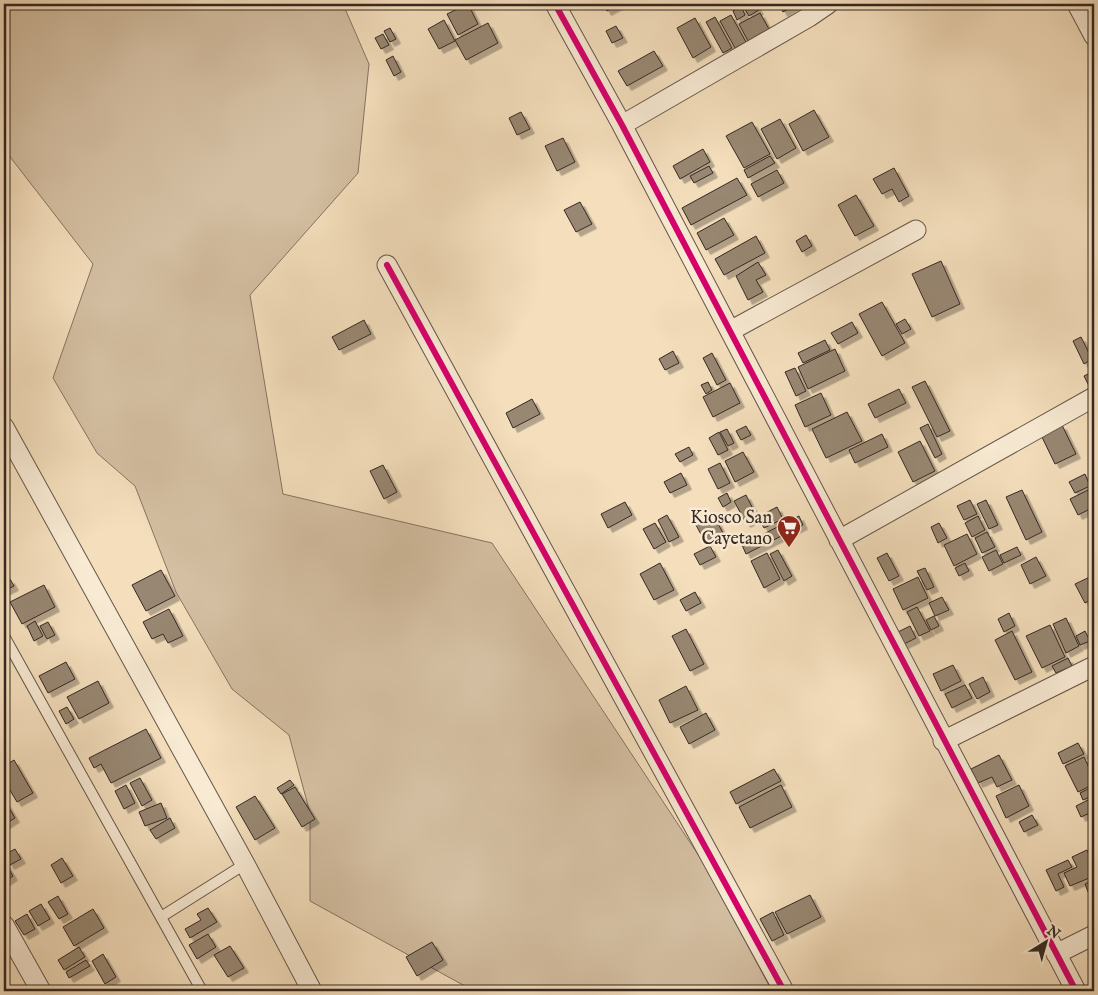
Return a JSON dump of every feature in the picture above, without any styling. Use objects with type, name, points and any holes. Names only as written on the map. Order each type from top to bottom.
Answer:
[{"type":"street","points":[[554,4],[622,125],[943,741],[1076,991]]},
{"type":"street","points":[[622,125],[809,17],[828,4]]},
{"type":"street","points":[[1077,4],[1094,36]]},
{"type":"street","points":[[730,331],[916,230]]},
{"type":"street","points":[[387,265],[784,991]]},
{"type":"street","points":[[839,540],[1094,397]]},
{"type":"street","points":[[4,427],[245,864],[312,991]]},
{"type":"street","points":[[943,741],[1094,666]]},
{"type":"street","points":[[4,925],[9,948],[41,991]]},
{"type":"street","points":[[1056,954],[1094,934]]},
{"type":"lane","points":[[4,636],[202,991]]},
{"type":"lane","points":[[160,917],[245,864]]},
{"type":"shaded area","points":[[4,4],[343,4],[369,64],[358,173],[250,295],[283,494],[492,543],[701,859],[772,991],[474,991],[310,901],[310,813],[289,735],[232,689],[176,592],[135,486],[97,453],[53,378],[93,264],[4,149]]},
{"type":"building","points":[[468,4],[478,24],[458,35],[447,14]]},
{"type":"building","points":[[603,4],[620,4],[607,11]]},
{"type":"building","points":[[742,4],[755,4],[759,10],[749,16]]},
{"type":"building","points":[[779,4],[793,4],[794,6],[783,12]]},
{"type":"building","points":[[741,6],[745,15],[737,20],[733,11]]},
{"type":"building","points":[[760,13],[769,29],[748,41],[739,24]]},
{"type":"building","points":[[731,15],[746,42],[735,48],[720,21]]},
{"type":"building","points":[[715,17],[732,48],[723,53],[706,22]]},
{"type":"building","points":[[695,18],[711,47],[693,58],[677,28]]},
{"type":"building","points":[[444,20],[455,41],[439,49],[428,29]]},
{"type":"building","points":[[488,23],[498,43],[466,60],[455,40]]},
{"type":"building","points":[[616,26],[623,38],[612,43],[606,31]]},
{"type":"building","points":[[390,28],[396,39],[390,42],[384,31]]},
{"type":"building","points":[[383,34],[389,45],[381,49],[375,38]]},
{"type":"building","points":[[654,51],[663,66],[627,86],[618,71]]},
{"type":"building","points":[[393,56],[401,72],[394,76],[386,60]]},
{"type":"building","points":[[814,110],[829,137],[803,151],[789,124]]},
{"type":"building","points":[[521,112],[530,129],[517,135],[509,118]]},
{"type":"building","points":[[780,119],[796,148],[777,159],[761,129]]},
{"type":"building","points":[[752,122],[770,154],[744,168],[726,136]]},
{"type":"building","points":[[563,138],[575,162],[557,171],[545,146]]},
{"type":"building","points":[[703,149],[710,162],[680,179],[673,166]]},
{"type":"building","points":[[770,156],[775,163],[748,178],[744,170]]},
{"type":"building","points":[[709,166],[713,173],[694,183],[690,176]]},
{"type":"building","points":[[894,168],[909,196],[899,202],[892,189],[882,194],[873,179]]},
{"type":"building","points":[[777,170],[784,183],[758,197],[751,184]]},
{"type":"building","points":[[737,178],[747,195],[691,225],[682,208]]},
{"type":"building","points":[[856,195],[874,226],[855,236],[838,205]]},
{"type":"building","points":[[580,202],[592,224],[576,232],[564,210]]},
{"type":"building","points":[[724,218],[734,235],[706,250],[697,233]]},
{"type":"building","points":[[806,235],[812,246],[802,252],[796,241]]},
{"type":"building","points":[[756,236],[765,253],[724,275],[715,259]]},
{"type":"building","points":[[941,261],[960,304],[932,317],[912,274]]},
{"type":"building","points":[[758,262],[766,275],[756,280],[763,292],[748,300],[736,276]]},
{"type":"building","points":[[882,302],[905,343],[882,356],[859,314]]},
{"type":"building","points":[[905,319],[911,329],[902,334],[896,324]]},
{"type":"building","points":[[364,320],[371,334],[339,350],[332,337]]},
{"type":"building","points":[[852,322],[858,333],[838,344],[831,333]]},
{"type":"building","points":[[1081,337],[1092,359],[1084,364],[1073,341]]},
{"type":"building","points":[[825,340],[830,350],[803,363],[798,353]]},
{"type":"building","points":[[835,349],[845,371],[808,389],[798,367]]},
{"type":"building","points":[[673,351],[679,363],[665,370],[659,359]]},
{"type":"building","points":[[712,353],[726,380],[717,385],[703,358]]},
{"type":"building","points":[[795,368],[806,391],[796,396],[785,372]]},
{"type":"building","points":[[1094,371],[1094,388],[1091,390],[1084,376]]},
{"type":"building","points":[[925,381],[950,431],[937,437],[912,387]]},
{"type":"building","points":[[708,382],[712,390],[706,394],[701,385]]},
{"type":"building","points":[[730,383],[740,403],[713,417],[703,397]]},
{"type":"building","points":[[899,389],[906,403],[875,418],[868,404]]},
{"type":"building","points":[[821,393],[831,415],[805,427],[795,405]]},
{"type":"building","points":[[532,399],[540,414],[513,428],[506,413]]},
{"type":"building","points":[[847,412],[862,441],[826,458],[812,429]]},
{"type":"building","points":[[928,424],[942,454],[935,458],[920,428]]},
{"type":"building","points":[[1062,425],[1076,454],[1055,464],[1041,435]]},
{"type":"building","points":[[746,426],[751,435],[741,440],[736,431]]},
{"type":"building","points":[[727,429],[734,443],[728,446],[720,432]]},
{"type":"building","points":[[719,432],[728,450],[718,455],[709,438]]},
{"type":"building","points":[[882,434],[888,447],[855,463],[849,450]]},
{"type":"building","points":[[920,441],[935,471],[913,482],[898,452]]},
{"type":"building","points":[[689,447],[693,455],[680,462],[675,454]]},
{"type":"building","points":[[743,452],[754,472],[735,482],[725,461]]},
{"type":"building","points":[[720,463],[730,483],[718,489],[708,469]]},
{"type":"building","points":[[383,465],[397,492],[384,499],[370,471]]},
{"type":"building","points":[[681,473],[687,485],[670,493],[664,482]]},
{"type":"building","points":[[1085,474],[1090,486],[1075,493],[1069,482]]},
{"type":"building","points":[[1092,488],[1094,507],[1078,515],[1070,499]]},
{"type":"building","points":[[1022,490],[1042,532],[1026,540],[1006,497]]},
{"type":"building","points":[[727,493],[731,502],[723,507],[718,498]]},
{"type":"building","points":[[746,495],[757,517],[746,523],[734,501]]},
{"type":"building","points":[[970,500],[977,514],[964,520],[957,506]]},
{"type":"building","points":[[986,500],[998,525],[989,529],[977,504]]},
{"type":"building","points":[[625,502],[632,515],[608,528],[601,514]]},
{"type":"building","points":[[777,507],[783,519],[764,528],[758,517]]},
{"type":"building","points":[[667,515],[679,537],[669,542],[658,520]]},
{"type":"building","points":[[714,516],[723,533],[705,542],[696,525]]},
{"type":"building","points":[[799,516],[803,525],[746,554],[742,545]]},
{"type":"building","points":[[978,516],[985,530],[972,537],[965,523]]},
{"type":"building","points":[[655,523],[666,542],[654,549],[643,529]]},
{"type":"building","points":[[939,523],[947,538],[938,543],[931,527]]},
{"type":"building","points":[[987,532],[995,547],[982,553],[975,538]]},
{"type":"building","points":[[967,534],[977,554],[954,566],[944,545]]},
{"type":"building","points":[[710,546],[716,557],[700,565],[694,554]]},
{"type":"building","points":[[1017,547],[1021,555],[1004,563],[1000,555]]},
{"type":"building","points":[[778,550],[792,576],[784,581],[770,554]]},
{"type":"building","points":[[996,550],[1003,564],[989,571],[982,557]]},
{"type":"building","points":[[767,553],[780,579],[764,588],[751,561]]},
{"type":"building","points":[[887,553],[899,576],[889,581],[877,558]]},
{"type":"building","points":[[1036,557],[1046,576],[1030,584],[1021,565]]},
{"type":"building","points":[[660,563],[674,590],[654,600],[640,574]]},
{"type":"building","points":[[965,563],[969,571],[959,576],[955,568]]},
{"type":"building","points":[[925,568],[934,587],[927,590],[917,571]]},
{"type":"building","points":[[161,570],[175,596],[146,611],[132,585]]},
{"type":"building","points":[[1094,575],[1094,598],[1085,603],[1075,584]]},
{"type":"building","points":[[918,577],[928,598],[903,610],[893,589]]},
{"type":"building","points":[[10,579],[14,586],[4,591],[4,582]]},
{"type":"building","points":[[44,585],[55,607],[22,624],[10,602]]},
{"type":"building","points":[[695,592],[701,603],[686,611],[680,600]]},
{"type":"building","points":[[942,597],[949,610],[935,616],[929,603]]},
{"type":"building","points":[[917,607],[930,631],[919,636],[907,612]]},
{"type":"building","points":[[169,609],[183,636],[168,643],[163,634],[152,639],[143,622]]},
{"type":"building","points":[[1009,613],[1015,626],[1004,632],[998,619]]},
{"type":"building","points":[[934,616],[939,626],[931,630],[926,620]]},
{"type":"building","points":[[1066,618],[1079,646],[1066,653],[1053,624]]},
{"type":"building","points":[[35,621],[43,636],[34,641],[27,626]]},
{"type":"building","points":[[48,622],[55,635],[47,639],[40,626]]},
{"type":"building","points":[[1050,625],[1065,657],[1042,668],[1026,636]]},
{"type":"building","points":[[910,626],[916,638],[898,647],[892,635]]},
{"type":"building","points":[[686,629],[704,664],[690,671],[672,636]]},
{"type":"building","points":[[1012,631],[1032,672],[1015,680],[995,640]]},
{"type":"building","points":[[1085,631],[1090,641],[1080,645],[1076,636]]},
{"type":"building","points":[[1068,658],[1072,666],[1056,673],[1052,666]]},
{"type":"building","points":[[66,662],[75,679],[48,693],[39,676]]},
{"type":"building","points":[[953,665],[961,681],[941,691],[933,674]]},
{"type":"building","points":[[983,677],[990,692],[977,699],[969,684]]},
{"type":"building","points":[[98,681],[109,703],[79,719],[67,697]]},
{"type":"building","points":[[965,685],[972,698],[952,708],[945,694]]},
{"type":"building","points":[[686,686],[698,710],[670,723],[659,700]]},
{"type":"building","points":[[67,707],[74,719],[66,724],[59,711]]},
{"type":"building","points":[[706,713],[715,730],[689,744],[680,727]]},
{"type":"building","points":[[146,729],[161,758],[111,783],[101,764],[94,768],[89,758]]},
{"type":"building","points":[[1078,743],[1084,754],[1063,764],[1058,753]]},
{"type":"building","points":[[999,755],[1012,780],[997,787],[992,777],[978,783],[971,769]]},
{"type":"building","points":[[1084,757],[1094,778],[1094,784],[1078,792],[1065,766]]},
{"type":"building","points":[[14,760],[33,793],[17,802],[4,780],[4,766]]},
{"type":"building","points":[[774,769],[781,781],[736,804],[730,792]]},
{"type":"building","points":[[140,778],[152,800],[142,806],[130,783]]},
{"type":"building","points":[[290,780],[294,785],[281,794],[277,788]]},
{"type":"building","points":[[126,785],[135,803],[124,809],[115,791]]},
{"type":"building","points":[[781,785],[792,807],[750,828],[739,807]]},
{"type":"building","points":[[1019,785],[1029,806],[1006,818],[996,796]]},
{"type":"building","points":[[1094,786],[1094,795],[1083,800],[1080,793]]},
{"type":"building","points":[[295,787],[315,819],[302,827],[282,794]]},
{"type":"building","points":[[255,796],[275,828],[255,840],[236,807]]},
{"type":"building","points":[[1094,797],[1094,811],[1081,817],[1076,806]]},
{"type":"building","points":[[4,799],[15,818],[4,825]]},
{"type":"building","points":[[161,803],[167,818],[145,826],[139,812]]},
{"type":"building","points":[[1032,815],[1038,825],[1024,832],[1019,822]]},
{"type":"building","points":[[170,818],[175,828],[156,839],[150,830]]},
{"type":"building","points":[[15,849],[21,859],[10,865],[4,855]]},
{"type":"building","points":[[1087,850],[1094,865],[1094,876],[1070,886],[1064,873],[1077,867],[1072,857]]},
{"type":"building","points":[[62,858],[73,876],[61,883],[51,865]]},
{"type":"building","points":[[1068,860],[1072,867],[1058,874],[1064,887],[1056,891],[1046,870]]},
{"type":"building","points":[[4,861],[13,876],[4,882]]},
{"type":"building","points":[[1094,880],[1094,889],[1088,892],[1085,884]]},
{"type":"building","points":[[810,895],[821,917],[787,934],[775,912]]},
{"type":"building","points":[[58,896],[68,914],[59,919],[48,902]]},
{"type":"building","points":[[41,904],[50,919],[38,926],[29,911]]},
{"type":"building","points":[[208,908],[217,922],[190,938],[185,929],[201,920],[197,914]]},
{"type":"building","points":[[93,909],[104,928],[74,946],[63,927]]},
{"type":"building","points":[[773,912],[784,935],[772,941],[760,919]]},
{"type":"building","points":[[27,914],[35,929],[24,935],[15,921]]},
{"type":"building","points":[[208,934],[216,947],[197,959],[189,945]]},
{"type":"building","points":[[432,942],[443,960],[417,976],[406,957]]},
{"type":"building","points":[[230,946],[244,968],[228,977],[214,955]]},
{"type":"building","points":[[79,947],[85,957],[64,970],[58,960]]},
{"type":"building","points":[[103,954],[116,977],[105,984],[92,961]]},
{"type":"building","points":[[86,960],[90,966],[69,978],[66,972]]},
{"type":"cycle path","points":[[555,4],[622,125],[1076,991]]},
{"type":"cycle path","points":[[387,265],[784,991]]},
{"type":"place","name":"Kiosco San Cayetano","points":[[789,548]]}]
